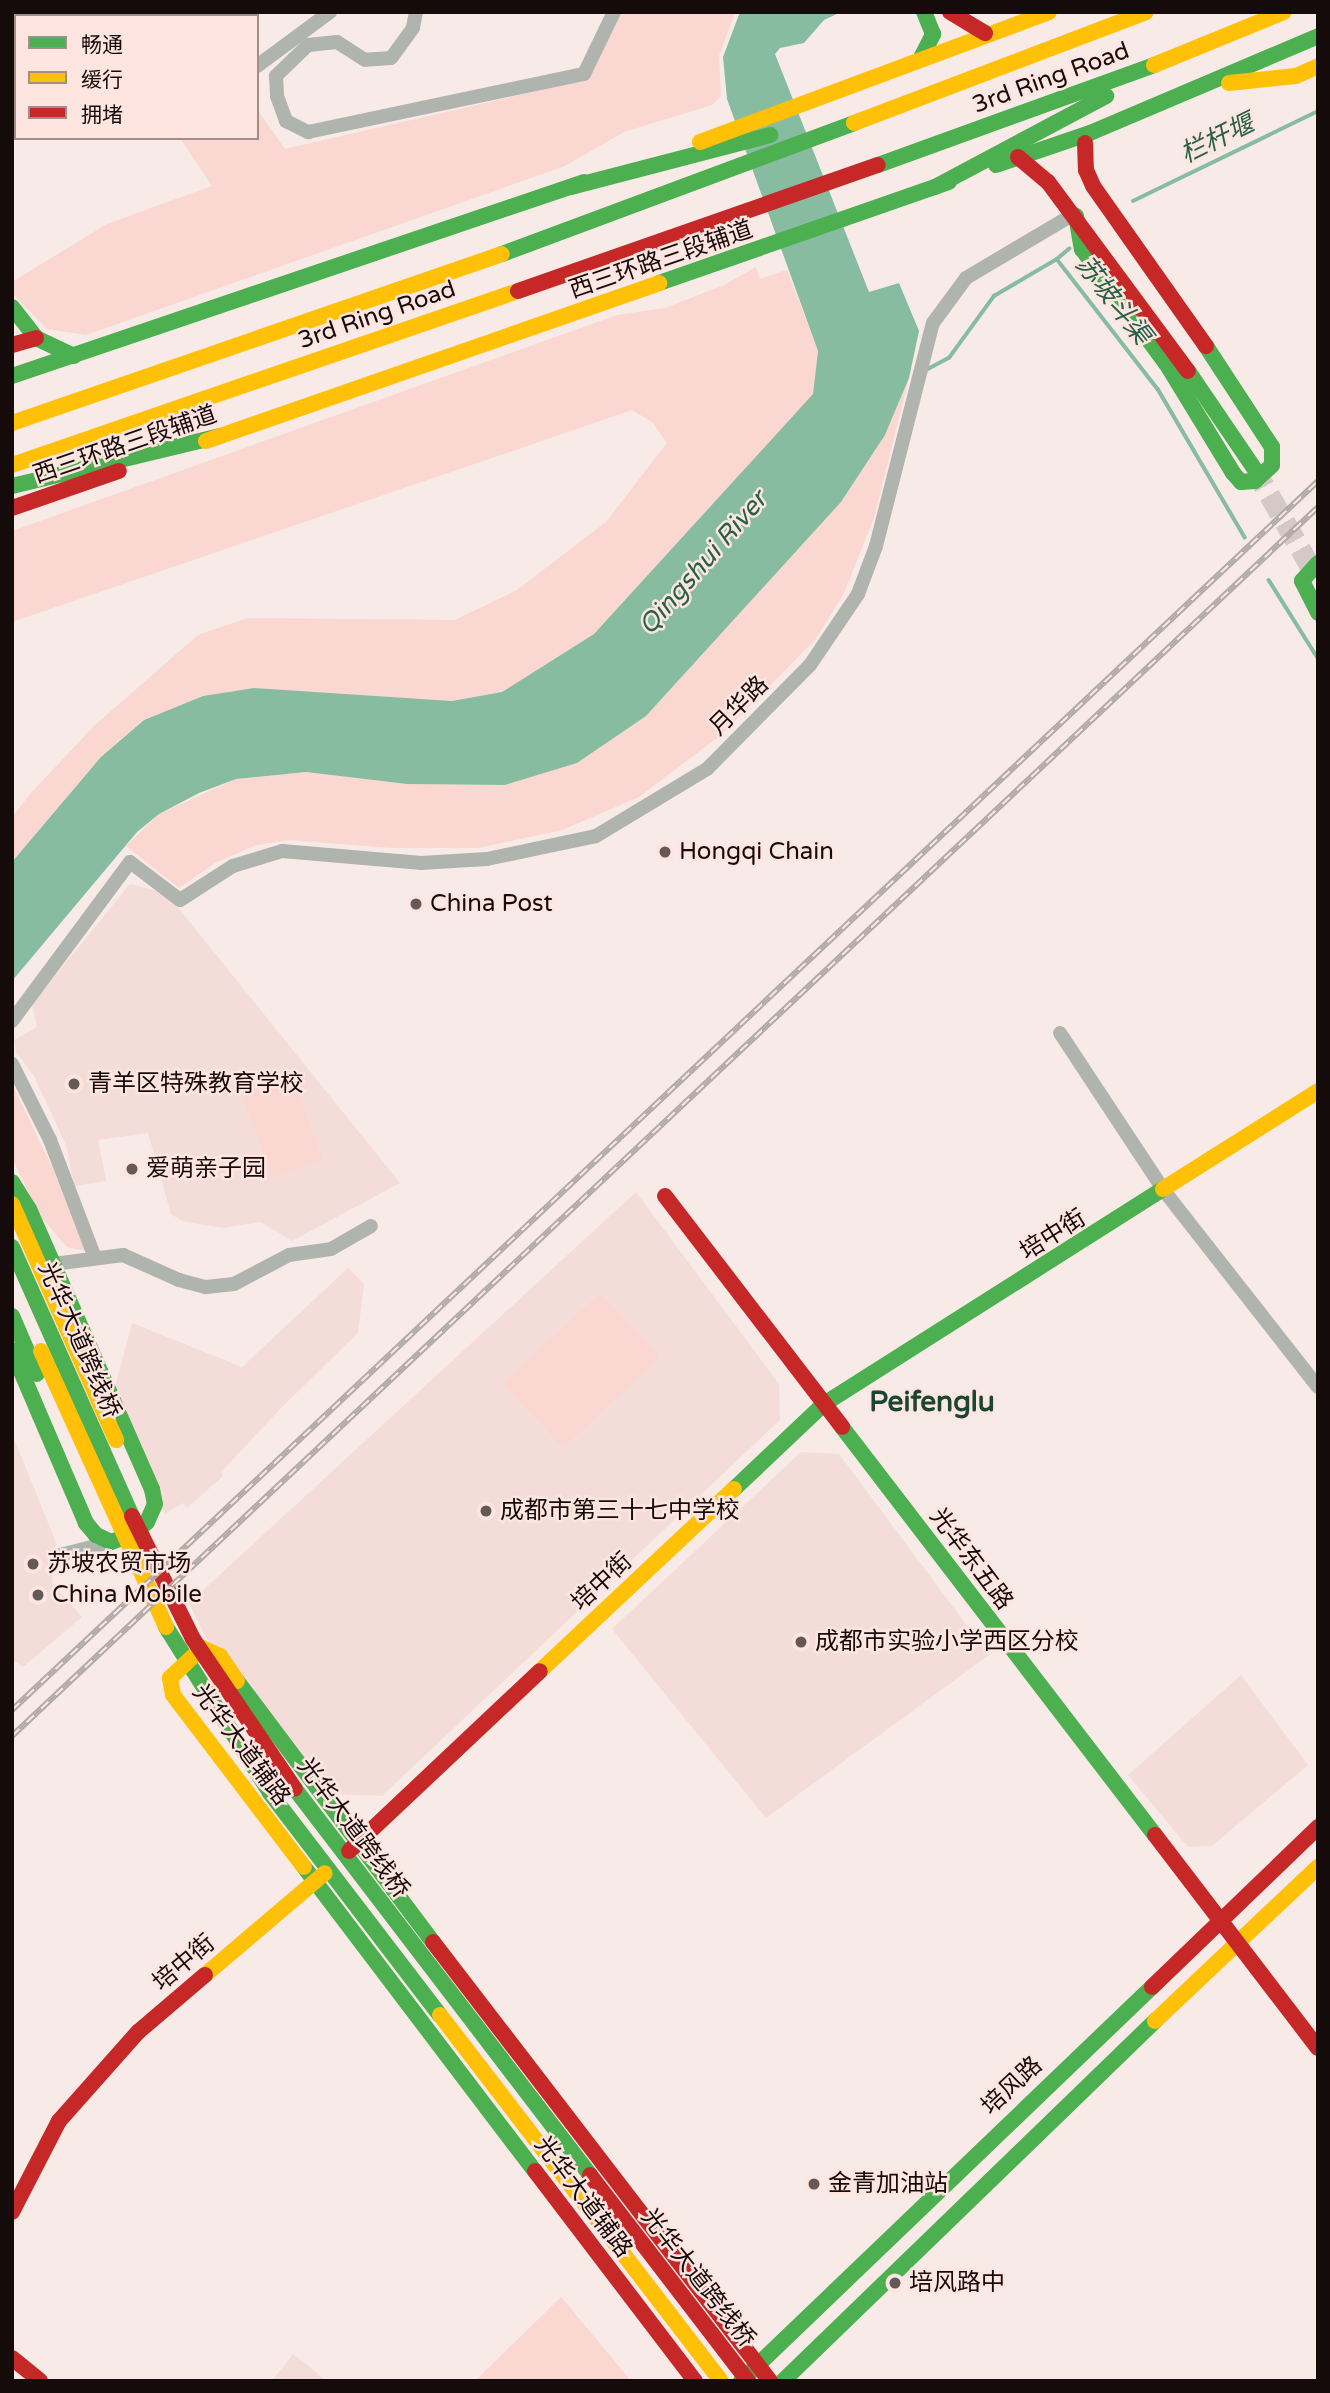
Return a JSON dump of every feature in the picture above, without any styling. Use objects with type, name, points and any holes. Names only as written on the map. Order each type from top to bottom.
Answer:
[{"type":"main road","points":[[950,12],[985,33]]},
{"type":"main road","name":"3rd Ring Road","points":[[12,423],[546,239],[742,163],[811,130],[914,99],[1146,12]]},
{"type":"main road","name":"3rd Ring Road","points":[[12,465],[758,208],[1190,52],[1284,12]]},
{"type":"main road","points":[[921,58],[933,34],[927,13]]},
{"type":"main road","points":[[732,139],[801,104],[1041,14]]},
{"type":"main road","name":"西三环路三段辅道","points":[[12,508],[769,247],[1018,157],[1088,138],[1318,36]]},
{"type":"main road","points":[[935,187],[1190,52]]},
{"type":"main road","points":[[1209,85],[1296,76],[1318,66]]},
{"type":"main road","points":[[12,376],[571,187],[732,139],[811,130]]},
{"type":"main road","points":[[1075,215],[1082,249],[1168,368],[1233,473],[1241,482],[1255,481],[1272,465],[1272,447],[1221,367],[1093,186],[1086,170],[1088,138]]},
{"type":"main road","points":[[1018,157],[1048,182],[1075,215],[1185,361],[1258,465],[1196,355],[1088,209],[1075,165],[1088,138]]},
{"type":"main road","points":[[12,307],[36,338],[74,356]]},
{"type":"main road","points":[[12,345],[36,338]]},
{"type":"main road","points":[[12,486],[221,436]]},
{"type":"main road","points":[[1317,572],[1302,581],[1318,613]]},
{"type":"main road","name":"培中街","points":[[12,2212],[59,2122],[138,2032],[315,1882],[824,1404],[1165,1192],[1318,1091]]},
{"type":"main road","points":[[12,1182],[53,1264],[152,1489],[155,1504],[147,1522],[111,1542],[96,1535],[86,1523],[12,1350]]},
{"type":"main road","name":"光华东五路","points":[[665,1196],[1318,2048]]},
{"type":"main road","points":[[13,1206],[137,1489],[193,1639]]},
{"type":"main road","name":"光华大道跨线桥","points":[[12,1247],[138,1529],[193,1639],[289,1782],[748,2381]]},
{"type":"main road","name":"光华大道跨线桥","points":[[12,1283],[130,1555],[178,1651],[223,1721],[270,1793],[720,2381]]},
{"type":"main road","points":[[12,1316],[125,1577],[153,1629],[223,1721]]},
{"type":"main road","name":"光华大道辅路","points":[[695,2381],[173,1695],[170,1678],[175,1670],[202,1648],[214,1650],[357,1843],[770,2381]]},
{"type":"main road","name":"培风路","points":[[741,2381],[969,2157],[1221,1922],[1318,1827]]},
{"type":"main road","name":"培风路","points":[[783,2381],[989,2178],[1318,1867]]},
{"type":"main road","points":[[12,2358],[40,2381]]},
{"type":"street","points":[[276,76],[260,64],[330,12]]},
{"type":"street","points":[[416,12],[413,28],[391,58],[365,60],[337,41],[308,45],[276,76],[277,96],[286,121],[307,132],[584,74],[614,12]]},
{"type":"street","name":"月华路","points":[[12,1021],[130,862],[180,900],[233,866],[282,851],[421,863],[487,859],[596,836],[707,769],[810,665],[858,594],[876,546],[917,377],[933,323],[966,278],[1075,215]]},
{"type":"street","points":[[1060,1033],[1165,1192],[1318,1387]]},
{"type":"street","points":[[12,1064],[50,1140],[94,1255]]},
{"type":"street","points":[[53,1264],[94,1255],[123,1255],[206,1286],[234,1284],[289,1255],[331,1248],[371,1226]]},
{"type":"street","points":[[56,1556],[111,1542]]},
{"type":"shaded area","points":[[12,12],[37,14],[14,14],[14,50]]},
{"type":"shaded area","points":[[622,12],[735,12],[719,56],[721,96],[712,105],[624,132],[565,166],[86,335],[47,329],[12,293],[12,282],[107,224],[212,186],[181,140],[259,140],[259,112],[285,149],[589,79]]},
{"type":"shaded area","points":[[756,267],[760,279],[787,270],[818,351],[813,394],[594,634],[502,692],[452,701],[254,688],[203,696],[143,720],[101,757],[12,862],[12,817],[31,793],[94,726],[198,635],[248,618],[455,620],[517,590],[606,522],[667,443],[652,422],[632,410],[12,622],[12,531],[617,315],[665,308],[724,285]]},
{"type":"shaded area","points":[[909,378],[874,518],[843,595],[815,640],[722,734],[639,797],[562,830],[478,848],[391,848],[290,840],[256,845],[215,863],[179,888],[126,846],[159,814],[236,779],[306,772],[407,784],[505,785],[577,763],[646,716],[841,502],[885,435]]},
{"type":"shaded area","points":[[130,884],[160,892],[180,910],[400,1183],[292,1241],[261,1222],[222,1228],[182,1221],[171,1214],[148,1133],[98,1140],[106,1181],[74,1186],[66,1145],[34,1076],[16,1052],[14,1040],[37,1027],[32,1004]]},
{"type":"shaded area","points":[[289,1069],[323,1159],[273,1177],[239,1088]]},
{"type":"shaded area","points":[[12,1084],[53,1169],[85,1251],[67,1247],[41,1217],[12,1158]]},
{"type":"shaded area","name":"成都市第三十七中学校","points":[[636,1192],[779,1384],[780,1420],[382,1796],[324,1794],[219,1664],[189,1603]]},
{"type":"shaded area","points":[[348,1268],[364,1284],[358,1333],[283,1406],[221,1472],[223,1476],[187,1508],[183,1503],[165,1514],[113,1395],[132,1323],[242,1367]]},
{"type":"shaded area","points":[[600,1293],[660,1357],[563,1448],[503,1384]]},
{"type":"shaded area","points":[[12,1434],[56,1542],[52,1583],[82,1617],[23,1667],[12,1659]]},
{"type":"shaded area","name":"成都市实验小学西区分校","points":[[801,1452],[839,1454],[989,1655],[766,1818],[612,1629]]},
{"type":"shaded area","points":[[1241,1675],[1308,1765],[1212,1846],[1188,1847],[1128,1775]]},
{"type":"shaded area","points":[[561,2297],[631,2381],[475,2381]]},
{"type":"shaded area","points":[[293,2354],[327,2381],[272,2381]]},
{"type":"water","name":"Qingshui River","points":[[740,12],[841,12],[824,20],[804,43],[780,48],[775,54],[869,292],[899,283],[919,331],[909,378],[885,435],[841,502],[646,716],[577,763],[505,785],[407,784],[306,772],[236,779],[199,793],[159,814],[137,832],[12,981],[12,862],[101,757],[144,720],[203,696],[254,688],[452,701],[502,692],[594,634],[813,394],[818,351],[727,99],[723,57]]},
{"type":"waterway","name":"栏杆堰","points":[[1133,201],[1318,111]]},
{"type":"waterway","name":"栏杆堰","points":[[1057,259],[1069,249]]},
{"type":"waterway","name":"苏坡斗渠","points":[[926,370],[949,358],[994,296],[1057,259],[1158,389],[1245,537]]},
{"type":"waterway","name":"苏坡斗渠","points":[[1269,580],[1318,658]]},
{"type":"tunnel","points":[[1254,468],[1316,576]]},
{"type":"railway","points":[[12,1710],[1318,481]]},
{"type":"railway","points":[[12,1736],[1318,507]]},
{"type":"traffic: fast","points":[[921,58],[933,34],[924,12]]},
{"type":"traffic: fast","points":[[996,165],[1090,133],[1318,36]]},
{"type":"traffic: fast","points":[[878,165],[1154,65]]},
{"type":"traffic: fast","points":[[935,187],[1106,96]]},
{"type":"traffic: fast","points":[[502,254],[854,123]]},
{"type":"traffic: fast","points":[[571,187],[770,135]]},
{"type":"traffic: fast","points":[[12,376],[584,182]]},
{"type":"traffic: fast","points":[[659,283],[949,182]]},
{"type":"traffic: fast","points":[[1076,216],[1082,249],[1169,368],[1233,473],[1241,482],[1255,481],[1272,465],[1272,447],[1206,346]]},
{"type":"traffic: fast","points":[[12,307],[36,338],[74,356]]},
{"type":"traffic: fast","points":[[1188,371],[1254,468]]},
{"type":"traffic: fast","points":[[12,486],[221,436]]},
{"type":"traffic: fast","points":[[1318,563],[1302,581],[1318,613]]},
{"type":"traffic: fast","points":[[12,1182],[29,1209],[152,1489],[155,1504],[147,1522],[131,1535],[111,1542],[96,1535],[86,1523],[12,1350]]},
{"type":"traffic: fast","points":[[734,1489],[824,1404],[1163,1189]]},
{"type":"traffic: fast","points":[[12,1247],[132,1516]]},
{"type":"traffic: fast","points":[[12,1316],[37,1374]]},
{"type":"traffic: fast","points":[[842,1427],[1155,1835]]},
{"type":"traffic: fast","points":[[166,1627],[270,1793],[440,2015]]},
{"type":"traffic: fast","points":[[237,1681],[433,1942]]},
{"type":"traffic: fast","points":[[295,1789],[590,2175]]},
{"type":"traffic: fast","points":[[304,1867],[535,2171]]},
{"type":"traffic: fast","points":[[741,2381],[1152,1987]]},
{"type":"traffic: fast","points":[[783,2381],[1155,2021]]},
{"type":"traffic: slow","points":[[700,142],[1049,12]]},
{"type":"traffic: slow","points":[[854,123],[1146,12]]},
{"type":"traffic: slow","points":[[1154,65],[1284,12]]},
{"type":"traffic: slow","points":[[1229,83],[1296,76],[1318,66]]},
{"type":"traffic: slow","points":[[12,423],[502,254]]},
{"type":"traffic: slow","points":[[206,441],[659,283]]},
{"type":"traffic: slow","points":[[12,465],[518,291]]},
{"type":"traffic: slow","points":[[1163,1189],[1318,1091]]},
{"type":"traffic: slow","points":[[12,1204],[116,1440]]},
{"type":"traffic: slow","points":[[41,1351],[166,1627]]},
{"type":"traffic: slow","points":[[540,1671],[734,1489]]},
{"type":"traffic: slow","points":[[237,1681],[220,1656],[202,1648],[170,1678],[173,1695],[304,1867]]},
{"type":"traffic: slow","points":[[1155,2021],[1318,1867]]},
{"type":"traffic: slow","points":[[205,1975],[325,1873]]},
{"type":"traffic: slow","points":[[440,2015],[721,2381]]},
{"type":"traffic: jam","points":[[950,12],[985,33]]},
{"type":"traffic: jam","points":[[1085,143],[1086,170],[1093,186],[1206,346]]},
{"type":"traffic: jam","points":[[1018,157],[1048,182],[1188,371]]},
{"type":"traffic: jam","points":[[518,291],[878,165]]},
{"type":"traffic: jam","points":[[12,345],[36,338]]},
{"type":"traffic: jam","points":[[12,508],[119,471]]},
{"type":"traffic: jam","points":[[665,1196],[842,1427]]},
{"type":"traffic: jam","points":[[132,1516],[193,1639],[295,1789]]},
{"type":"traffic: jam","points":[[349,1851],[540,1671]]},
{"type":"traffic: jam","points":[[1152,1987],[1318,1827]]},
{"type":"traffic: jam","points":[[1155,1835],[1318,2048]]},
{"type":"traffic: jam","points":[[433,1942],[770,2381]]},
{"type":"traffic: jam","points":[[12,2212],[59,2121],[138,2032],[205,1975]]},
{"type":"traffic: jam","points":[[535,2171],[695,2381]]},
{"type":"traffic: jam","points":[[590,2175],[748,2381]]},
{"type":"traffic: jam","points":[[12,2358],[40,2381]]},
{"type":"place","name":"Hongqi Chain","points":[[665,852]]},
{"type":"place","name":"China Post","points":[[416,904]]},
{"type":"place","name":"青羊区特殊教育学校","points":[[74,1084]]},
{"type":"place","name":"爱萌亲子园","points":[[132,1169]]},
{"type":"place","name":"成都市第三十七中学校","points":[[486,1511]]},
{"type":"place","name":"苏坡农贸市场","points":[[33,1564]]},
{"type":"place","name":"China Mobile","points":[[38,1595]]},
{"type":"place","name":"成都市实验小学西区分校","points":[[801,1642]]},
{"type":"place","name":"金青加油站","points":[[814,2184]]},
{"type":"place","name":"培风路中","points":[[895,2283]]},
{"type":"district","name":"Peifenglu","points":[[932,1402]]}]
